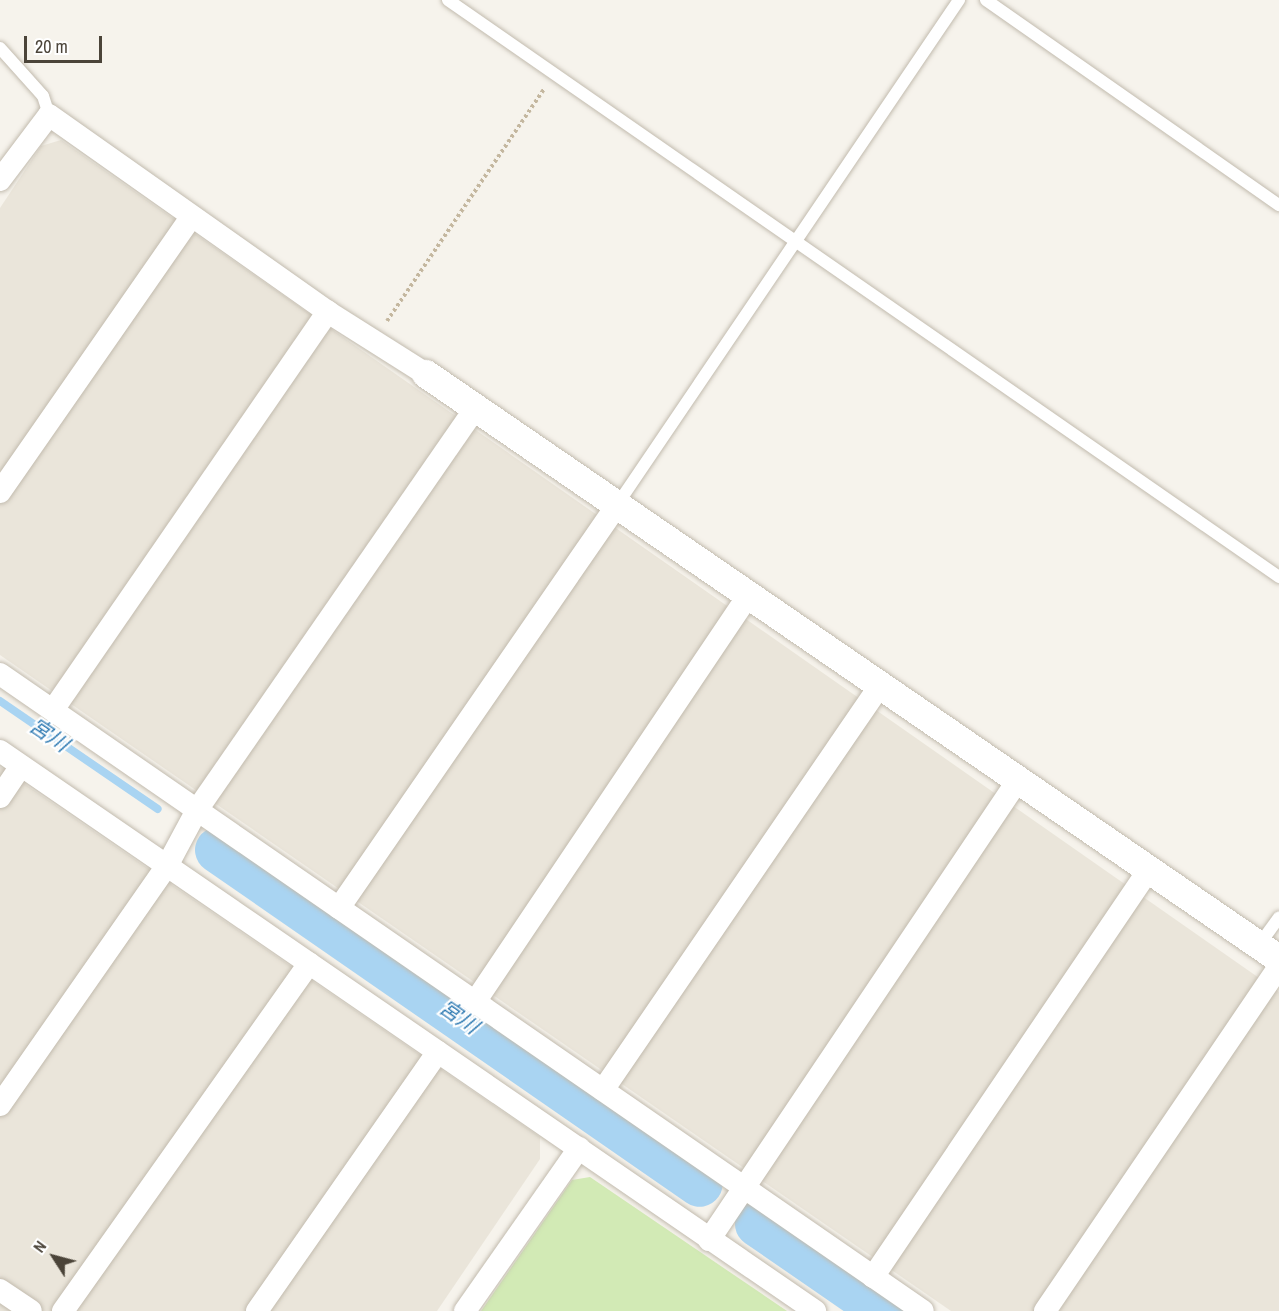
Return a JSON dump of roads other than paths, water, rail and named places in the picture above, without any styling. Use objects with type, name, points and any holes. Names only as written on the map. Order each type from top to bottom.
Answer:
[{"type":"street","points":[[0,180],[49,115],[328,312],[426,374],[1269,952]]},
{"type":"street","points":[[0,492],[191,217]]},
{"type":"street","points":[[53,710],[328,312]]},
{"type":"street","points":[[0,1105],[167,866],[197,810],[475,408]]},
{"type":"street","points":[[339,908],[617,505]]},
{"type":"street","points":[[475,1002],[748,595]]},
{"type":"street","points":[[0,674],[923,1311]]},
{"type":"street","points":[[603,1090],[880,686]]},
{"type":"street","points":[[0,751],[815,1311]]},
{"type":"street","points":[[0,796],[21,766]]},
{"type":"street","points":[[709,1240],[1018,780]]},
{"type":"street","points":[[873,1277],[1149,870]]},
{"type":"street","points":[[63,1311],[309,963]]},
{"type":"street","points":[[1045,1311],[1279,967]]},
{"type":"street","points":[[257,1311],[438,1052]]},
{"type":"street","points":[[465,1311],[579,1148]]},
{"type":"street","points":[[0,1290],[31,1311]]},
{"type":"lane","points":[[448,0],[797,240],[1279,577]]},
{"type":"lane","points":[[617,505],[958,0]]},
{"type":"lane","points":[[986,0],[1279,205]]},
{"type":"lane","points":[[0,48],[43,96],[49,115]]},
{"type":"lane","points":[[1269,952],[1279,917]]},
{"type":"waterway","name":"宮川","points":[[0,701],[158,809]]},
{"type":"waterway","name":"宮川","points":[[218,850],[700,1184]]},
{"type":"waterway","name":"宮川","points":[[758,1224],[884,1311]]}]
